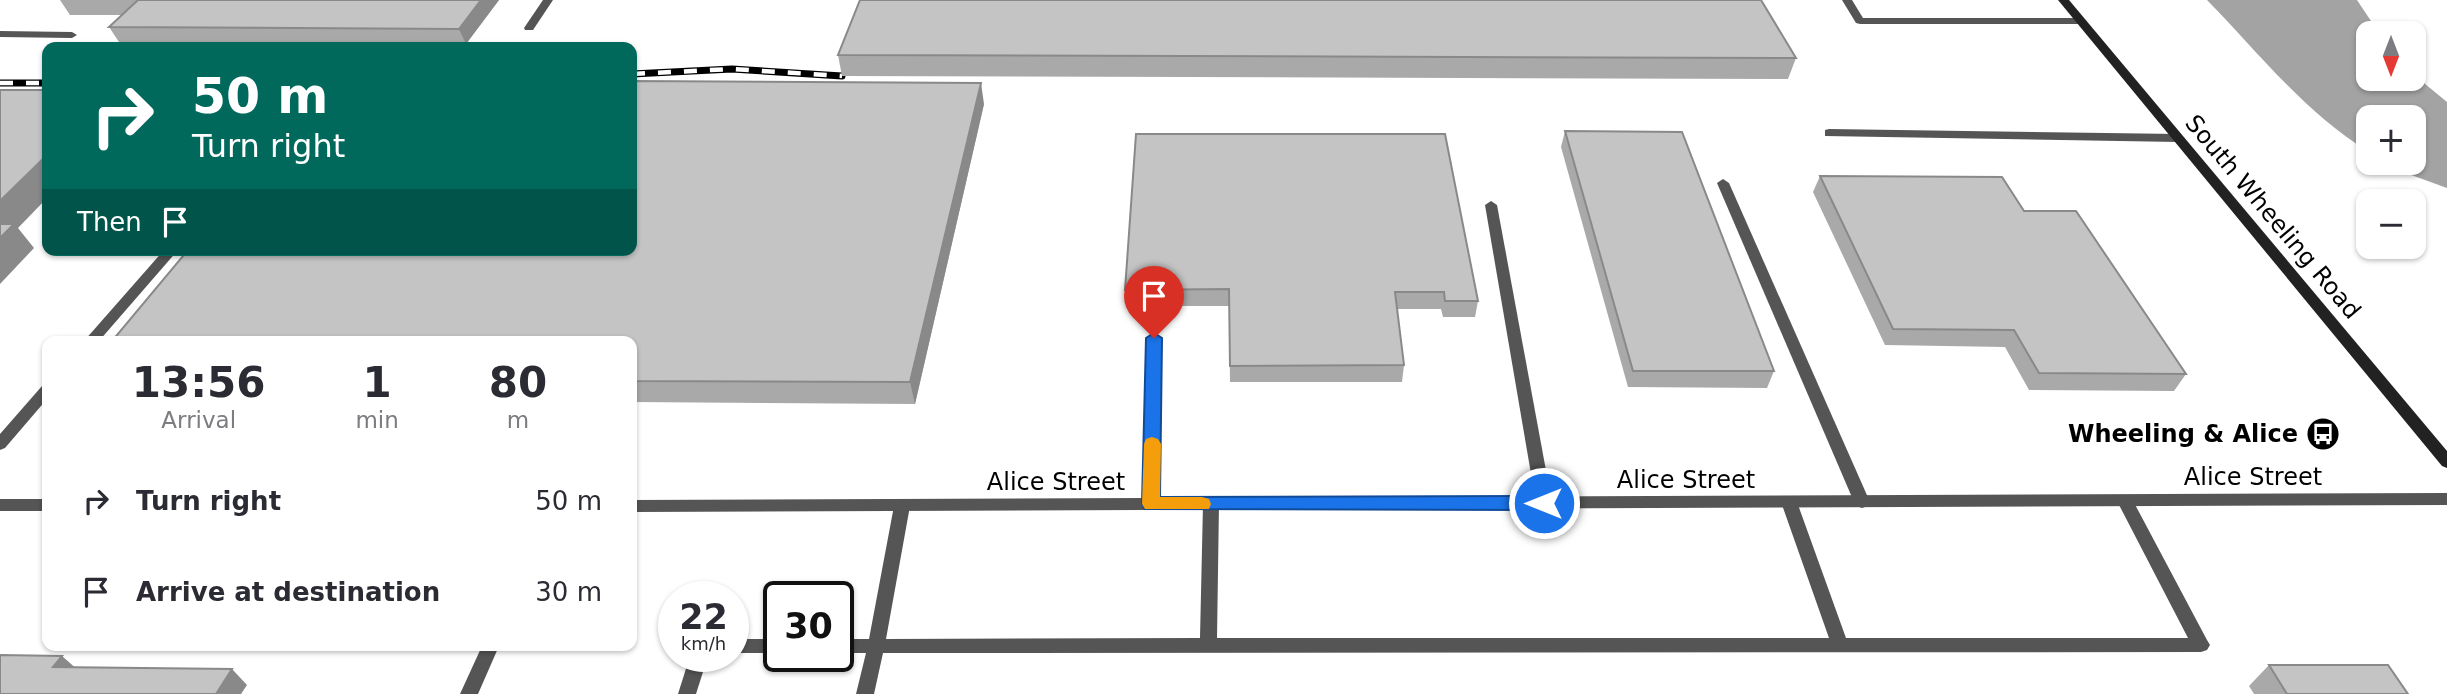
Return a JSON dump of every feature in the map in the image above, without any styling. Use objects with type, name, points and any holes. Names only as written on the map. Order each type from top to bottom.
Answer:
[{"type":"main road","name":"South Wheeling Road","points":[[2063,0],[2447,462]]},
{"type":"street","points":[[529,28],[548,0]]},
{"type":"street","points":[[1847,0],[1860,21],[2081,21]]},
{"type":"street","points":[[0,34],[72,34]]},
{"type":"street","points":[[1829,133],[2178,138]]},
{"type":"street","points":[[1723,184],[1862,502]]},
{"type":"street","points":[[1491,205],[1544,503]]},
{"type":"street","points":[[95,336],[167,256]]},
{"type":"street","points":[[1151,504],[1154,338]]},
{"type":"street","points":[[0,444],[42,396]]},
{"type":"street","name":"Alice Street","points":[[637,506],[2447,499]]},
{"type":"street","points":[[854,646],[2201,645],[2125,501]]},
{"type":"street","points":[[1789,502],[1840,645]]},
{"type":"street","points":[[1208,646],[1211,504]]},
{"type":"street","points":[[0,505],[42,505]]},
{"type":"street","points":[[864,694],[876,646],[902,506]]},
{"type":"street","points":[[469,694],[488,651]]},
{"type":"street","points":[[687,694],[694,672]]},
{"type":"shaded area","points":[[2207,0],[2357,0],[2371,21],[2356,21],[2356,91],[2426,91],[2426,85],[2447,102],[2447,188],[2411,175],[2426,175],[2426,105],[2356,105],[2356,143],[2303,101]]},
{"type":"building","points":[[138,0],[481,0],[459,29],[109,27]]},
{"type":"building","points":[[860,0],[1761,0],[1796,58],[838,55]]},
{"type":"building","points":[[637,81],[981,83],[910,382],[637,381],[637,336],[116,336],[183,256],[637,256]]},
{"type":"building","points":[[0,90],[42,90],[42,160],[0,201]]},
{"type":"building","points":[[1565,131],[1682,132],[1774,371],[1633,371]]},
{"type":"building","points":[[1136,134],[1445,134],[1478,301],[1445,301],[1444,292],[1395,292],[1404,365],[1230,366],[1229,289],[1125,290]]},
{"type":"building","points":[[1820,176],[2002,177],[2024,211],[2076,211],[2186,374],[2039,373],[2014,330],[1893,329]]},
{"type":"building","points":[[0,224],[14,224],[0,238]]},
{"type":"building","points":[[0,655],[62,656],[53,667],[232,669],[216,694],[0,694]]},
{"type":"building","points":[[2269,665],[2388,665],[2408,694],[2287,694]]},
{"type":"railway","points":[[637,74],[732,69],[842,76]]},
{"type":"railway","points":[[0,83],[42,83]]},
{"type":"slow traffic","points":[[1152,444],[1151,504],[1202,504]]},
{"type":"place","name":"Wheeling & Alice","points":[[2323,434]]},
{"type":"route","points":[[1154,338],[1151,504],[1544,503]]}]
